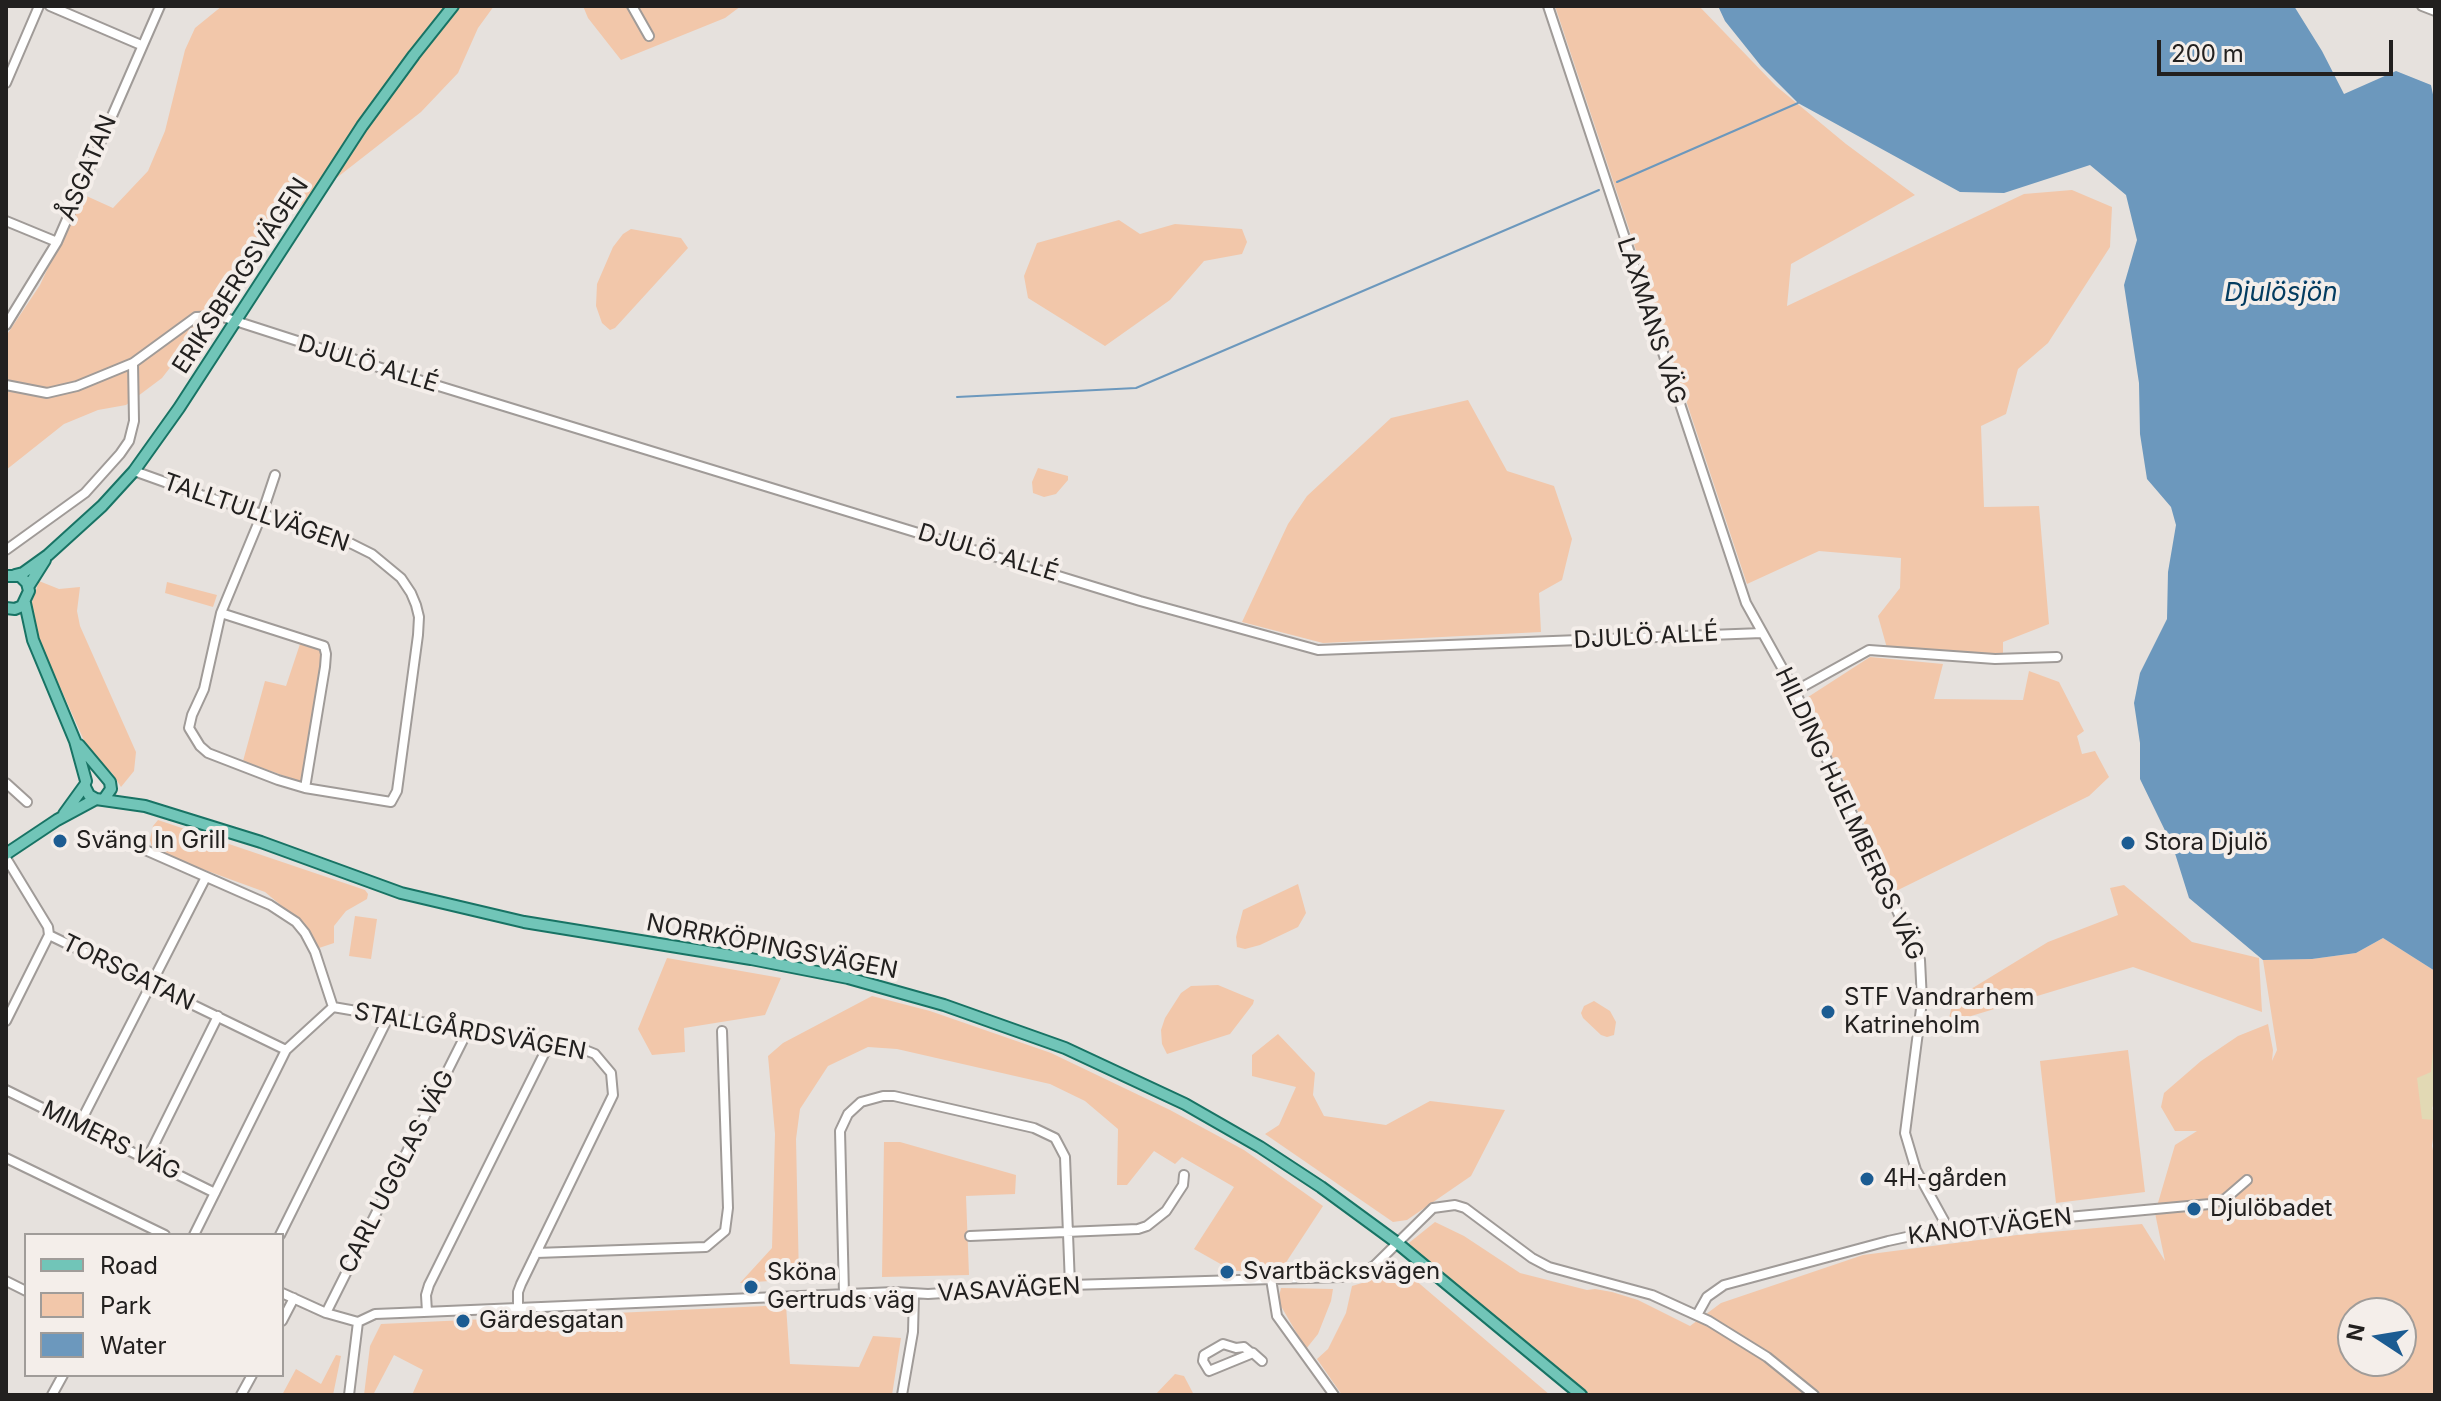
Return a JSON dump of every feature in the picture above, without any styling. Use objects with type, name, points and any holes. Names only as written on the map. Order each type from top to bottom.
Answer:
[{"type":"main road","name":"ERIKSBERGSVÄGEN","points":[[11,575],[23,573],[48,555],[102,506],[134,471],[179,408],[379,101],[453,6]]},
{"type":"main road","name":"ERIKSBERGSVÄGEN","points":[[28,587],[48,555]]},
{"type":"main road","points":[[11,575],[23,578],[28,587],[25,603],[33,640],[75,741],[89,795],[100,799]]},
{"type":"main road","points":[[25,603],[8,608],[33,640]]},
{"type":"main road","points":[[6,856],[57,820],[100,799],[111,786],[108,778],[101,774],[75,741]]},
{"type":"main road","points":[[57,820],[92,775],[101,774]]},
{"type":"main road","name":"NORRKÖPINGSVÄGEN","points":[[111,786],[145,806]]},
{"type":"main road","name":"NORRKÖPINGSVÄGEN","points":[[100,799],[145,806],[445,905],[555,928],[795,966],[895,990],[1012,1027],[1126,1075],[1185,1104],[1269,1153],[1396,1242],[1581,1395]]},
{"type":"street","points":[[6,83],[39,6]]},
{"type":"street","points":[[50,6],[141,45]]},
{"type":"street","name":"ÅSGATAN","points":[[6,325],[57,242],[160,6]]},
{"type":"street","points":[[632,6],[649,36]]},
{"type":"street","name":"LAXMANS VÄG","points":[[1548,6],[1737,578],[1752,617],[1762,633]]},
{"type":"street","points":[[2422,6],[2435,11]]},
{"type":"street","points":[[6,221],[57,242]]},
{"type":"street","name":"DJULÖ ALLÉ","points":[[6,385],[39,392],[57,392],[133,363],[196,317],[220,316],[1140,601],[1318,650],[1762,633]]},
{"type":"street","points":[[6,550],[85,493],[129,441],[134,421],[133,363]]},
{"type":"street","name":"TALLTULLVÄGEN","points":[[134,471],[314,529],[372,554],[401,578],[411,593],[419,617],[397,791],[393,799],[386,803],[305,788],[208,753],[200,746],[189,728],[190,721],[204,689],[221,613]]},
{"type":"street","points":[[275,475],[221,613],[324,646],[325,667],[305,788]]},
{"type":"street","name":"HILDING HJELMBERGS VÄG","points":[[1762,633],[1795,691],[1920,960],[1922,1001],[1905,1133],[1916,1170],[1948,1228]]},
{"type":"street","points":[[1795,691],[1869,650],[1995,659],[2057,657]]},
{"type":"street","points":[[6,783],[27,802]]},
{"type":"street","points":[[134,845],[270,905],[296,922],[315,952],[333,1007]]},
{"type":"street","name":"TORSGATAN","points":[[6,856],[48,927],[49,935],[286,1050]]},
{"type":"street","points":[[79,1125],[206,877]]},
{"type":"street","points":[[6,1021],[49,935]]},
{"type":"street","name":"STALLGÅRDSVÄGEN","points":[[195,1233],[286,1050],[333,1007],[595,1054],[611,1073],[613,1095],[518,1292],[518,1309]]},
{"type":"street","points":[[147,1159],[218,1016]]},
{"type":"street","points":[[281,1233],[389,1016]]},
{"type":"street","name":"CARL UGGLAS VÄG","points":[[326,1313],[468,1030]]},
{"type":"street","points":[[536,1253],[706,1247],[725,1231],[728,1208],[722,1031]]},
{"type":"street","points":[[427,1312],[429,1285],[549,1044]]},
{"type":"street","name":"MIMERS VÄG","points":[[6,1090],[215,1193]]},
{"type":"street","points":[[844,1294],[840,1131],[848,1114],[871,1098],[894,1096],[1047,1132],[1055,1138],[1065,1157],[1070,1285]]},
{"type":"street","points":[[6,1158],[150,1232]]},
{"type":"street","points":[[970,1236],[1120,1231],[1147,1226],[1166,1211],[1183,1185],[1184,1175]]},
{"type":"street","name":"KANOTVÄGEN","points":[[1697,1315],[1707,1297],[1724,1285],[1888,1241],[1948,1228],[2210,1204],[2225,1199],[2247,1180]]},
{"type":"street","name":"VASAVÄGEN","points":[[284,1294],[326,1313],[358,1322],[375,1314],[1341,1277],[1362,1273],[1386,1255],[1433,1208],[1455,1205],[1465,1208],[1532,1258],[1549,1267],[1640,1291],[1697,1315],[1767,1357],[1814,1395]]},
{"type":"street","points":[[1271,1279],[1277,1316],[1334,1395]]},
{"type":"street","points":[[6,1281],[24,1290]]},
{"type":"street","points":[[902,1395],[913,1332],[914,1294]]},
{"type":"street","points":[[284,1317],[294,1298]]},
{"type":"street","points":[[349,1395],[358,1322]]},
{"type":"street","points":[[1253,1353],[1209,1371],[1203,1361],[1204,1355],[1223,1344],[1244,1347],[1253,1353],[1262,1361]]},
{"type":"street","points":[[52,1395],[62,1377]]},
{"type":"street","points":[[241,1395],[251,1377]]},
{"type":"green space","points":[[222,6],[494,6],[478,28],[458,73],[421,112],[262,236],[162,378],[126,405],[98,410],[64,424],[6,470],[6,336],[40,285],[82,194],[113,208],[148,171],[165,131],[185,50],[195,28]]},
{"type":"green space","points":[[583,6],[741,6],[725,18],[621,60],[588,18]]},
{"type":"green space","points":[[1555,6],[1699,6],[1776,86],[1846,144],[1915,195],[1791,264],[1787,306],[2024,194],[2072,190],[2112,207],[2110,247],[2048,343],[2018,369],[2006,414],[1981,426],[1984,507],[2039,506],[2049,624],[2003,642],[2003,654],[1887,648],[1878,616],[1900,588],[1901,558],[1819,551],[1747,584]]},
{"type":"green space","points":[[1119,220],[1140,234],[1175,224],[1242,229],[1247,242],[1242,254],[1204,261],[1170,300],[1105,346],[1028,298],[1024,276],[1037,243]]},
{"type":"green space","points":[[631,229],[681,238],[688,248],[610,330],[602,323],[596,306],[597,284],[613,247]]},
{"type":"green space","points":[[1468,400],[1507,471],[1554,486],[1572,539],[1562,580],[1539,593],[1541,632],[1323,643],[1242,622],[1288,524],[1307,496],[1391,418]]},
{"type":"green space","points":[[1038,468],[1068,476],[1068,480],[1056,494],[1044,497],[1033,493],[1032,482]]},
{"type":"green space","points":[[39,581],[59,589],[80,587],[77,611],[80,626],[136,752],[134,771],[121,787],[112,773],[90,754],[33,626],[31,605]]},
{"type":"green space","points":[[167,582],[217,595],[213,607],[165,593]]},
{"type":"green space","points":[[301,641],[320,648],[323,654],[301,782],[243,761],[265,681],[286,686]]},
{"type":"green space","points":[[1870,657],[1943,664],[1934,699],[2023,700],[2029,671],[2059,682],[2084,731],[2077,736],[2082,754],[2095,751],[2109,777],[2089,796],[1896,891],[1805,699]]},
{"type":"green space","points":[[158,820],[365,890],[367,899],[346,911],[334,926],[334,943],[319,948],[302,923],[265,892],[153,851],[150,840],[153,826]]},
{"type":"green space","points":[[1298,884],[1306,913],[1298,927],[1260,945],[1245,949],[1237,947],[1236,937],[1243,910]]},
{"type":"green space","points":[[2124,885],[2192,942],[2259,958],[2262,1012],[2133,967],[1948,1023],[1953,1000],[2048,942],[2118,915],[2110,888]]},
{"type":"green space","points":[[355,916],[377,919],[371,959],[349,956]]},
{"type":"green space","points":[[2383,938],[2435,971],[2435,1097],[2432,1108],[2435,1124],[2432,1146],[2435,1160],[2435,1395],[1587,1395],[1405,1246],[1435,1222],[1464,1236],[1520,1273],[1638,1300],[1690,1326],[1721,1303],[1863,1255],[2017,1235],[2142,1224],[2165,1261],[2155,1213],[2175,1145],[2197,1131],[2175,1131],[2161,1107],[2164,1093],[2201,1061],[2238,1036],[2268,1024],[2272,1061],[2277,1050],[2263,960],[2312,959],[2356,953]]},
{"type":"green space","points":[[667,958],[781,978],[765,1015],[684,1028],[685,1052],[652,1055],[638,1029]]},
{"type":"green space","points":[[1218,985],[1254,1000],[1253,1004],[1230,1034],[1167,1054],[1162,1044],[1161,1030],[1181,993],[1191,986]]},
{"type":"green space","points":[[872,996],[930,1011],[1051,1053],[1170,1110],[1244,1150],[1323,1206],[1281,1270],[1233,1271],[1194,1249],[1234,1187],[1182,1157],[1175,1164],[1154,1151],[1127,1185],[1117,1185],[1118,1129],[1085,1101],[1050,1084],[897,1049],[868,1047],[828,1066],[800,1109],[796,1139],[799,1279],[740,1283],[772,1248],[775,1134],[768,1056],[783,1043]]},
{"type":"green space","points":[[1594,1001],[1610,1011],[1616,1022],[1614,1035],[1601,1035],[1583,1018],[1581,1013],[1584,1006]]},
{"type":"green space","points":[[1278,1034],[1315,1073],[1313,1095],[1324,1116],[1386,1125],[1430,1101],[1505,1110],[1471,1176],[1407,1220],[1393,1222],[1265,1134],[1279,1125],[1296,1087],[1252,1076],[1252,1055]]},
{"type":"green space","points":[[2128,1050],[2145,1192],[2056,1203],[2040,1061]]},
{"type":"green space","points":[[884,1142],[900,1142],[1016,1175],[1015,1194],[966,1196],[969,1275],[882,1277]]},
{"type":"green space","points":[[1393,1268],[1407,1273],[1550,1395],[1342,1395],[1317,1359],[1328,1349],[1346,1313],[1352,1286],[1382,1277]]},
{"type":"green space","points":[[1281,1288],[1333,1289],[1318,1334],[1306,1349],[1278,1301]]},
{"type":"green space","points":[[786,1305],[790,1364],[859,1367],[873,1336],[901,1338],[892,1395],[412,1395],[423,1370],[394,1355],[373,1395],[364,1395],[370,1346],[381,1324]]},
{"type":"green space","points":[[336,1355],[341,1356],[333,1395],[282,1395],[296,1369],[321,1384]]},
{"type":"green space","points":[[1175,1374],[1184,1376],[1194,1395],[1155,1395]]},
{"type":"sand","points":[[2435,1028],[2435,1097],[2432,1108],[2435,1120],[2422,1119],[2417,1078],[2431,1072]]},
{"type":"water","name":"Djulösjön","points":[[1718,6],[2294,6],[2344,94],[2396,71],[2431,85],[2435,104],[2435,971],[2383,938],[2356,953],[2312,959],[2263,960],[2189,898],[2173,847],[2140,779],[2140,743],[2134,703],[2140,673],[2167,619],[2168,572],[2176,525],[2171,507],[2147,479],[2140,434],[2139,383],[2124,285],[2137,240],[2126,195],[2090,165],[2004,193],[1960,192],[1798,103],[1761,66],[1725,21]]},
{"type":"waterway","points":[[1617,182],[1798,103]]},
{"type":"waterway","points":[[957,397],[1136,388],[1599,190]]},
{"type":"place","name":"Sväng In Grill","points":[[60,841]]},
{"type":"place","name":"Stora Djulö","points":[[2128,843]]},
{"type":"place","name":"STF Vandrarhem Katrineholm","points":[[1828,1012]]},
{"type":"place","name":"4H-gården","points":[[1867,1179]]},
{"type":"place","name":"Djulöbadet","points":[[2194,1209]]},
{"type":"place","name":"Svartbäcksvägen","points":[[1227,1272]]},
{"type":"place","name":"Sköna Gertruds väg","points":[[751,1287]]},
{"type":"place","name":"Gärdesgatan","points":[[463,1321]]}]
